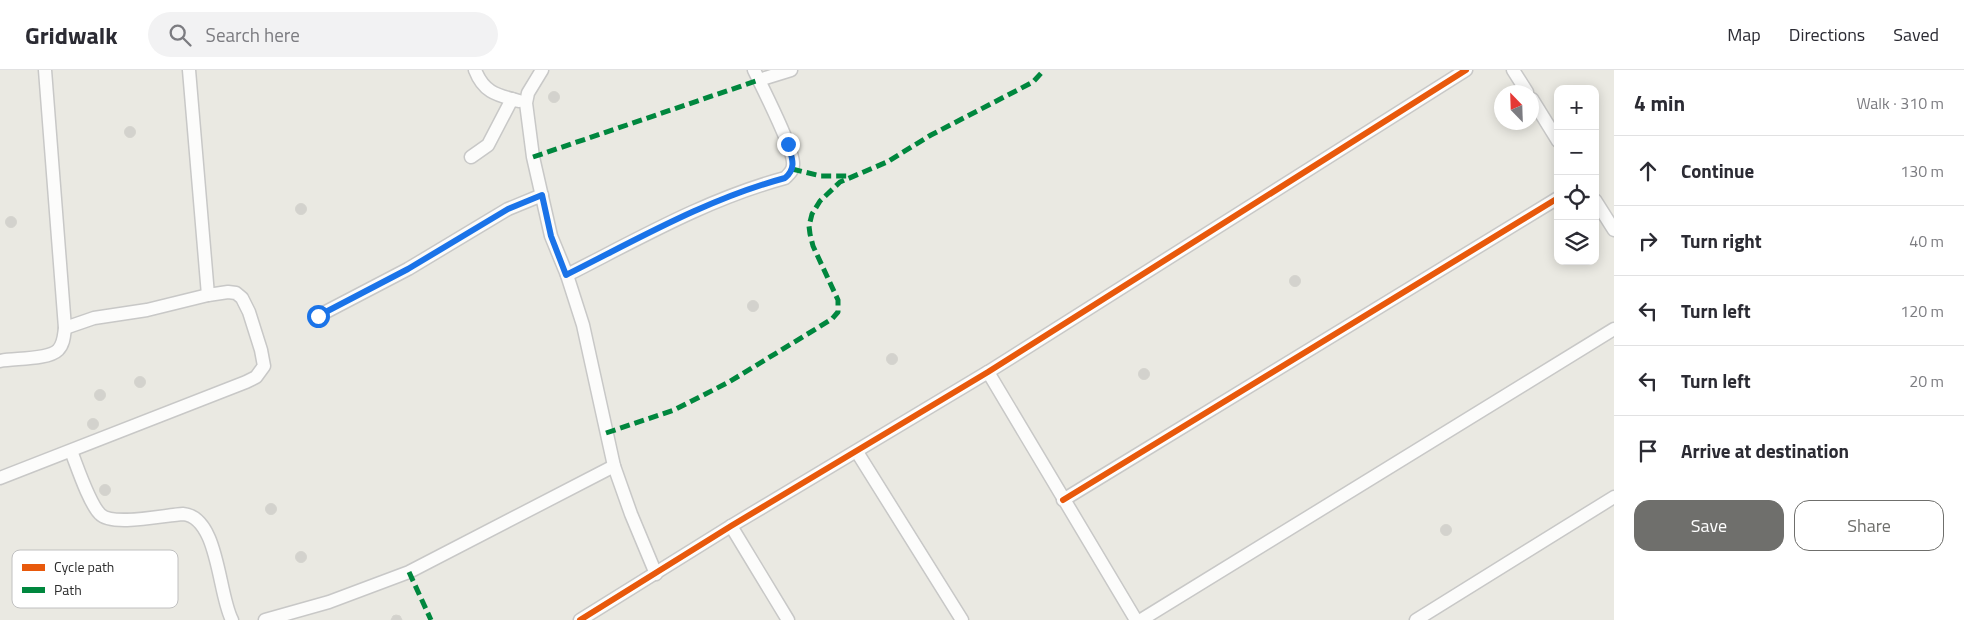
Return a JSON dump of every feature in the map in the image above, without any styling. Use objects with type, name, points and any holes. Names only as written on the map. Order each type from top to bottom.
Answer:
[{"type":"street","points":[[0,361],[41,357],[57,351],[64,340],[65,328],[45,70]]},
{"type":"street","points":[[189,70],[208,295]]},
{"type":"street","points":[[475,70],[486,89],[526,103]]},
{"type":"street","points":[[542,70],[528,93],[526,103],[533,156],[551,236],[583,325],[614,466],[631,514],[656,574]]},
{"type":"street","points":[[566,275],[728,196],[785,178],[790,174],[794,164],[793,159],[756,75],[791,70]]},
{"type":"street","points":[[580,620],[600,615],[656,574],[730,526],[857,452],[988,372],[1466,70]]},
{"type":"street","points":[[1513,70],[1523,85]]},
{"type":"street","points":[[471,157],[488,145],[512,99]]},
{"type":"street","points":[[1539,110],[1554,135]]},
{"type":"street","points":[[318,316],[408,269],[508,209],[542,195]]},
{"type":"street","points":[[1063,500],[1554,200]]},
{"type":"street","points":[[1599,206],[1614,230]]},
{"type":"street","points":[[0,478],[246,382],[256,377],[264,366],[249,312],[242,298],[236,293],[228,292],[208,295],[147,310],[94,318],[65,328]]},
{"type":"street","points":[[1141,620],[1614,329]]},
{"type":"street","points":[[988,372],[1136,620]]},
{"type":"street","points":[[71,451],[96,509],[105,518],[124,521],[183,514],[190,515],[200,521],[209,538],[224,598],[232,620]]},
{"type":"street","points":[[857,452],[962,620]]},
{"type":"street","points":[[265,620],[329,602],[409,572],[614,466]]},
{"type":"street","points":[[1416,620],[1614,497]]},
{"type":"street","points":[[730,526],[788,620]]},
{"type":"building","points":[[552,92],[556,92],[559,97],[558,101],[552,102],[549,99],[549,95]]},
{"type":"building","points":[[128,127],[132,127],[135,132],[134,136],[128,137],[125,134],[125,130]]},
{"type":"building","points":[[299,204],[303,204],[306,209],[305,213],[299,214],[296,211],[296,207]]},
{"type":"building","points":[[9,217],[13,217],[16,222],[15,226],[9,227],[6,224],[6,220]]},
{"type":"building","points":[[1293,276],[1297,276],[1300,281],[1299,285],[1293,286],[1290,283],[1290,279]]},
{"type":"building","points":[[751,301],[755,301],[758,306],[757,310],[751,311],[748,308],[748,304]]},
{"type":"building","points":[[890,354],[894,354],[897,359],[896,363],[890,364],[887,361],[887,357]]},
{"type":"building","points":[[1142,369],[1146,369],[1149,374],[1148,378],[1142,379],[1139,376],[1139,372]]},
{"type":"building","points":[[138,377],[142,377],[145,382],[144,386],[138,387],[135,384],[135,380]]},
{"type":"building","points":[[98,390],[102,390],[105,395],[104,399],[98,400],[95,397],[95,393]]},
{"type":"building","points":[[91,419],[95,419],[98,424],[97,428],[91,429],[88,426],[88,422]]},
{"type":"building","points":[[103,485],[107,485],[110,490],[109,494],[103,495],[100,492],[100,488]]},
{"type":"building","points":[[269,504],[273,504],[276,509],[275,513],[269,514],[266,511],[266,507]]},
{"type":"building","points":[[1444,525],[1448,525],[1451,530],[1450,534],[1444,535],[1441,532],[1441,528]]},
{"type":"building","points":[[299,552],[303,552],[306,557],[305,561],[299,562],[296,559],[296,555]]},
{"type":"building","points":[[396,615],[400,616],[402,620],[391,620]]},
{"type":"marked path","points":[[606,433],[674,410],[729,382],[832,319],[838,312],[838,300],[813,246],[809,226],[812,214],[820,201],[840,182],[887,162],[931,135],[1033,82],[1044,70]]},
{"type":"marked path","points":[[533,157],[759,80]]},
{"type":"marked path","points":[[792,169],[821,176],[849,176]]},
{"type":"marked path","points":[[409,572],[431,620]]},
{"type":"cycle path","points":[[580,620],[731,526],[988,372],[1466,70]]},
{"type":"cycle path","points":[[1063,500],[1554,200]]},
{"type":"route","points":[[318,316],[408,269],[508,209],[542,195],[551,236],[566,275],[728,196],[785,178],[790,174],[794,164],[788,144]]}]
